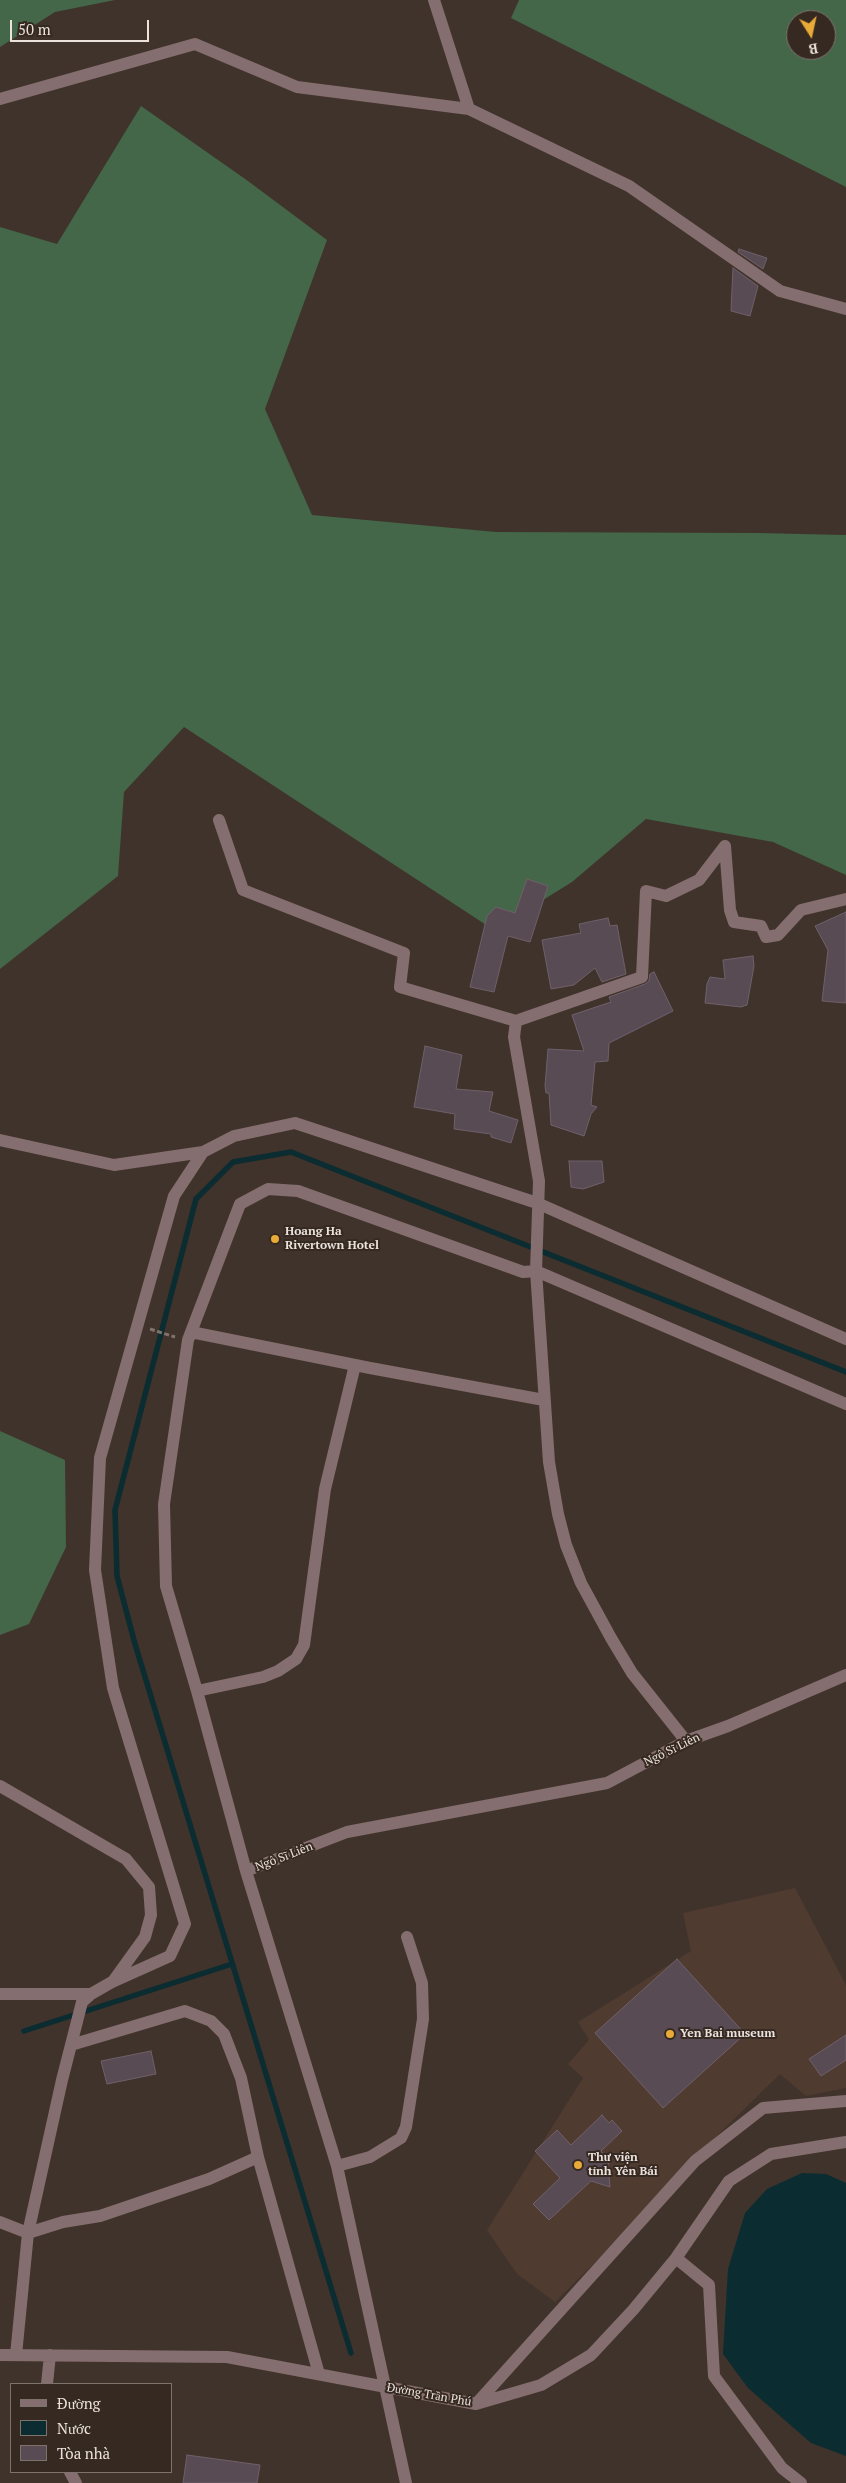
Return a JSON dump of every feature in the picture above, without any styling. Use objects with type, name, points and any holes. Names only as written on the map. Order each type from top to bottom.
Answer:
[{"type":"street","points":[[434,0],[470,109]]},
{"type":"street","points":[[0,99],[195,44],[297,87],[470,109],[629,186],[780,291],[846,309]]},
{"type":"street","points":[[219,820],[243,890],[404,953],[400,986],[516,1021],[642,977],[646,891],[666,896],[699,880],[725,846],[730,910],[734,922],[761,926],[766,937],[778,935],[801,910],[846,899]]},
{"type":"street","points":[[516,1021],[514,1037],[539,1181],[536,1268],[549,1462],[558,1514],[566,1545],[581,1583],[632,1673],[686,1741]]},
{"type":"street","points":[[0,1140],[114,1164],[203,1152],[234,1136],[296,1123],[537,1203],[846,1339]]},
{"type":"street","points":[[0,1994],[86,1998],[112,1982],[170,1956],[185,1924],[113,1688],[95,1570],[100,1458],[174,1196],[203,1152]]},
{"type":"street","points":[[246,1871],[166,1586],[164,1504],[186,1335],[240,1204],[268,1189],[298,1190],[523,1272],[536,1268],[846,1404]]},
{"type":"street","points":[[186,1335],[544,1400]]},
{"type":"street","points":[[197,1691],[263,1677],[278,1671],[296,1659],[304,1645],[325,1489],[355,1365]]},
{"type":"street","name":"Ngô Sĩ Liên","points":[[406,2483],[337,2166],[246,1871],[347,1832],[606,1783],[686,1741],[728,1726],[846,1675]]},
{"type":"street","points":[[0,1786],[126,1859],[150,1887],[151,1915],[145,1937],[112,1982]]},
{"type":"street","points":[[337,2166],[370,2158],[400,2138],[406,2127],[423,2019],[422,1983],[406,1937]]},
{"type":"street","points":[[16,2355],[28,2233],[72,2040],[86,1998]]},
{"type":"street","points":[[72,2040],[185,2011],[211,2021],[224,2034],[241,2078],[258,2157],[319,2374]]},
{"type":"street","points":[[476,2404],[695,2161],[763,2108],[846,2101]]},
{"type":"street","name":"Đường Trần Phú","points":[[0,2354],[227,2357],[476,2404],[541,2385],[591,2354],[634,2310],[676,2258],[728,2181],[771,2154],[846,2142]]},
{"type":"street","points":[[0,2222],[28,2233],[63,2222],[109,2213],[209,2179],[258,2157]]},
{"type":"street","points":[[676,2258],[709,2285],[714,2376],[782,2468],[801,2483]]},
{"type":"street","points":[[47,2383],[50,2355]]},
{"type":"path","points":[[143,1328],[186,1335]]},
{"type":"shaded area","points":[[795,1888],[846,1985],[846,2088],[806,2096],[780,2074],[680,2172],[631,2227],[555,2302],[517,2274],[487,2230],[583,2078],[568,2064],[589,2040],[578,2022],[691,1951],[683,1913]]},
{"type":"green space","points":[[0,0],[115,0],[55,12],[0,47]]},
{"type":"green space","points":[[519,0],[846,0],[846,187],[511,18]]},
{"type":"green space","points":[[141,106],[248,181],[327,240],[265,409],[312,515],[496,532],[846,535],[846,875],[773,842],[646,819],[572,882],[543,900],[503,936],[184,727],[124,792],[118,876],[0,969],[0,227],[57,244]]},
{"type":"green space","points":[[0,1431],[65,1460],[66,1547],[29,1624],[0,1635]]},
{"type":"water","points":[[802,2173],[826,2174],[846,2183],[846,2456],[811,2443],[748,2388],[723,2354],[728,2269],[745,2213],[767,2189]]},
{"type":"building","points":[[739,249],[767,258],[763,269],[738,252]]},
{"type":"building","points":[[733,268],[758,286],[750,316],[731,311]]},
{"type":"building","points":[[527,879],[548,886],[530,942],[508,936],[494,992],[470,987],[487,916],[496,907],[515,913]]},
{"type":"building","points":[[846,912],[846,1003],[822,1001],[828,950],[815,926]]},
{"type":"building","points":[[608,918],[610,926],[617,925],[626,974],[602,982],[595,968],[574,985],[551,989],[542,940],[581,933],[579,924]]},
{"type":"building","points":[[753,956],[754,966],[747,1005],[741,1007],[705,1003],[707,984],[710,977],[725,979],[723,960]]},
{"type":"building","points":[[654,972],[673,1011],[609,1043],[608,1061],[595,1062],[591,1105],[597,1107],[591,1114],[584,1136],[551,1125],[549,1093],[546,1093],[545,1086],[548,1049],[584,1051],[572,1015],[611,1002],[609,997],[645,984],[649,981],[650,974]]},
{"type":"building","points":[[425,1046],[462,1055],[456,1089],[493,1092],[489,1111],[518,1120],[511,1143],[491,1137],[491,1134],[454,1129],[455,1114],[414,1107]]},
{"type":"building","points":[[569,1161],[602,1161],[604,1182],[583,1189],[571,1187]]},
{"type":"building","name":"Yen Bai museum","points":[[677,1959],[745,2034],[663,2108],[595,2033]]},
{"type":"building","points":[[846,2035],[846,2060],[821,2076],[809,2059]]},
{"type":"building","points":[[151,2051],[156,2074],[107,2084],[101,2061]]},
{"type":"building","name":"Thư viện tỉnh Yên Bái","points":[[602,2115],[609,2123],[612,2120],[622,2131],[601,2151],[611,2162],[608,2164],[610,2187],[591,2181],[549,2220],[533,2204],[560,2178],[535,2151],[557,2130],[571,2145]]},
{"type":"building","points":[[187,2455],[260,2465],[257,2483],[183,2483]]},
{"type":"waterway","points":[[351,2353],[135,1644],[117,1576],[115,1510],[196,1199],[233,1162],[291,1152],[846,1372]]},
{"type":"waterway","points":[[24,2031],[232,1964]]},
{"type":"place","name":"Hoang Ha Rivertown Hotel","points":[[275,1239]]},
{"type":"place","name":"Yen Bai museum","points":[[670,2034]]},
{"type":"place","name":"Thư viện tỉnh Yên Bái","points":[[578,2165]]}]
